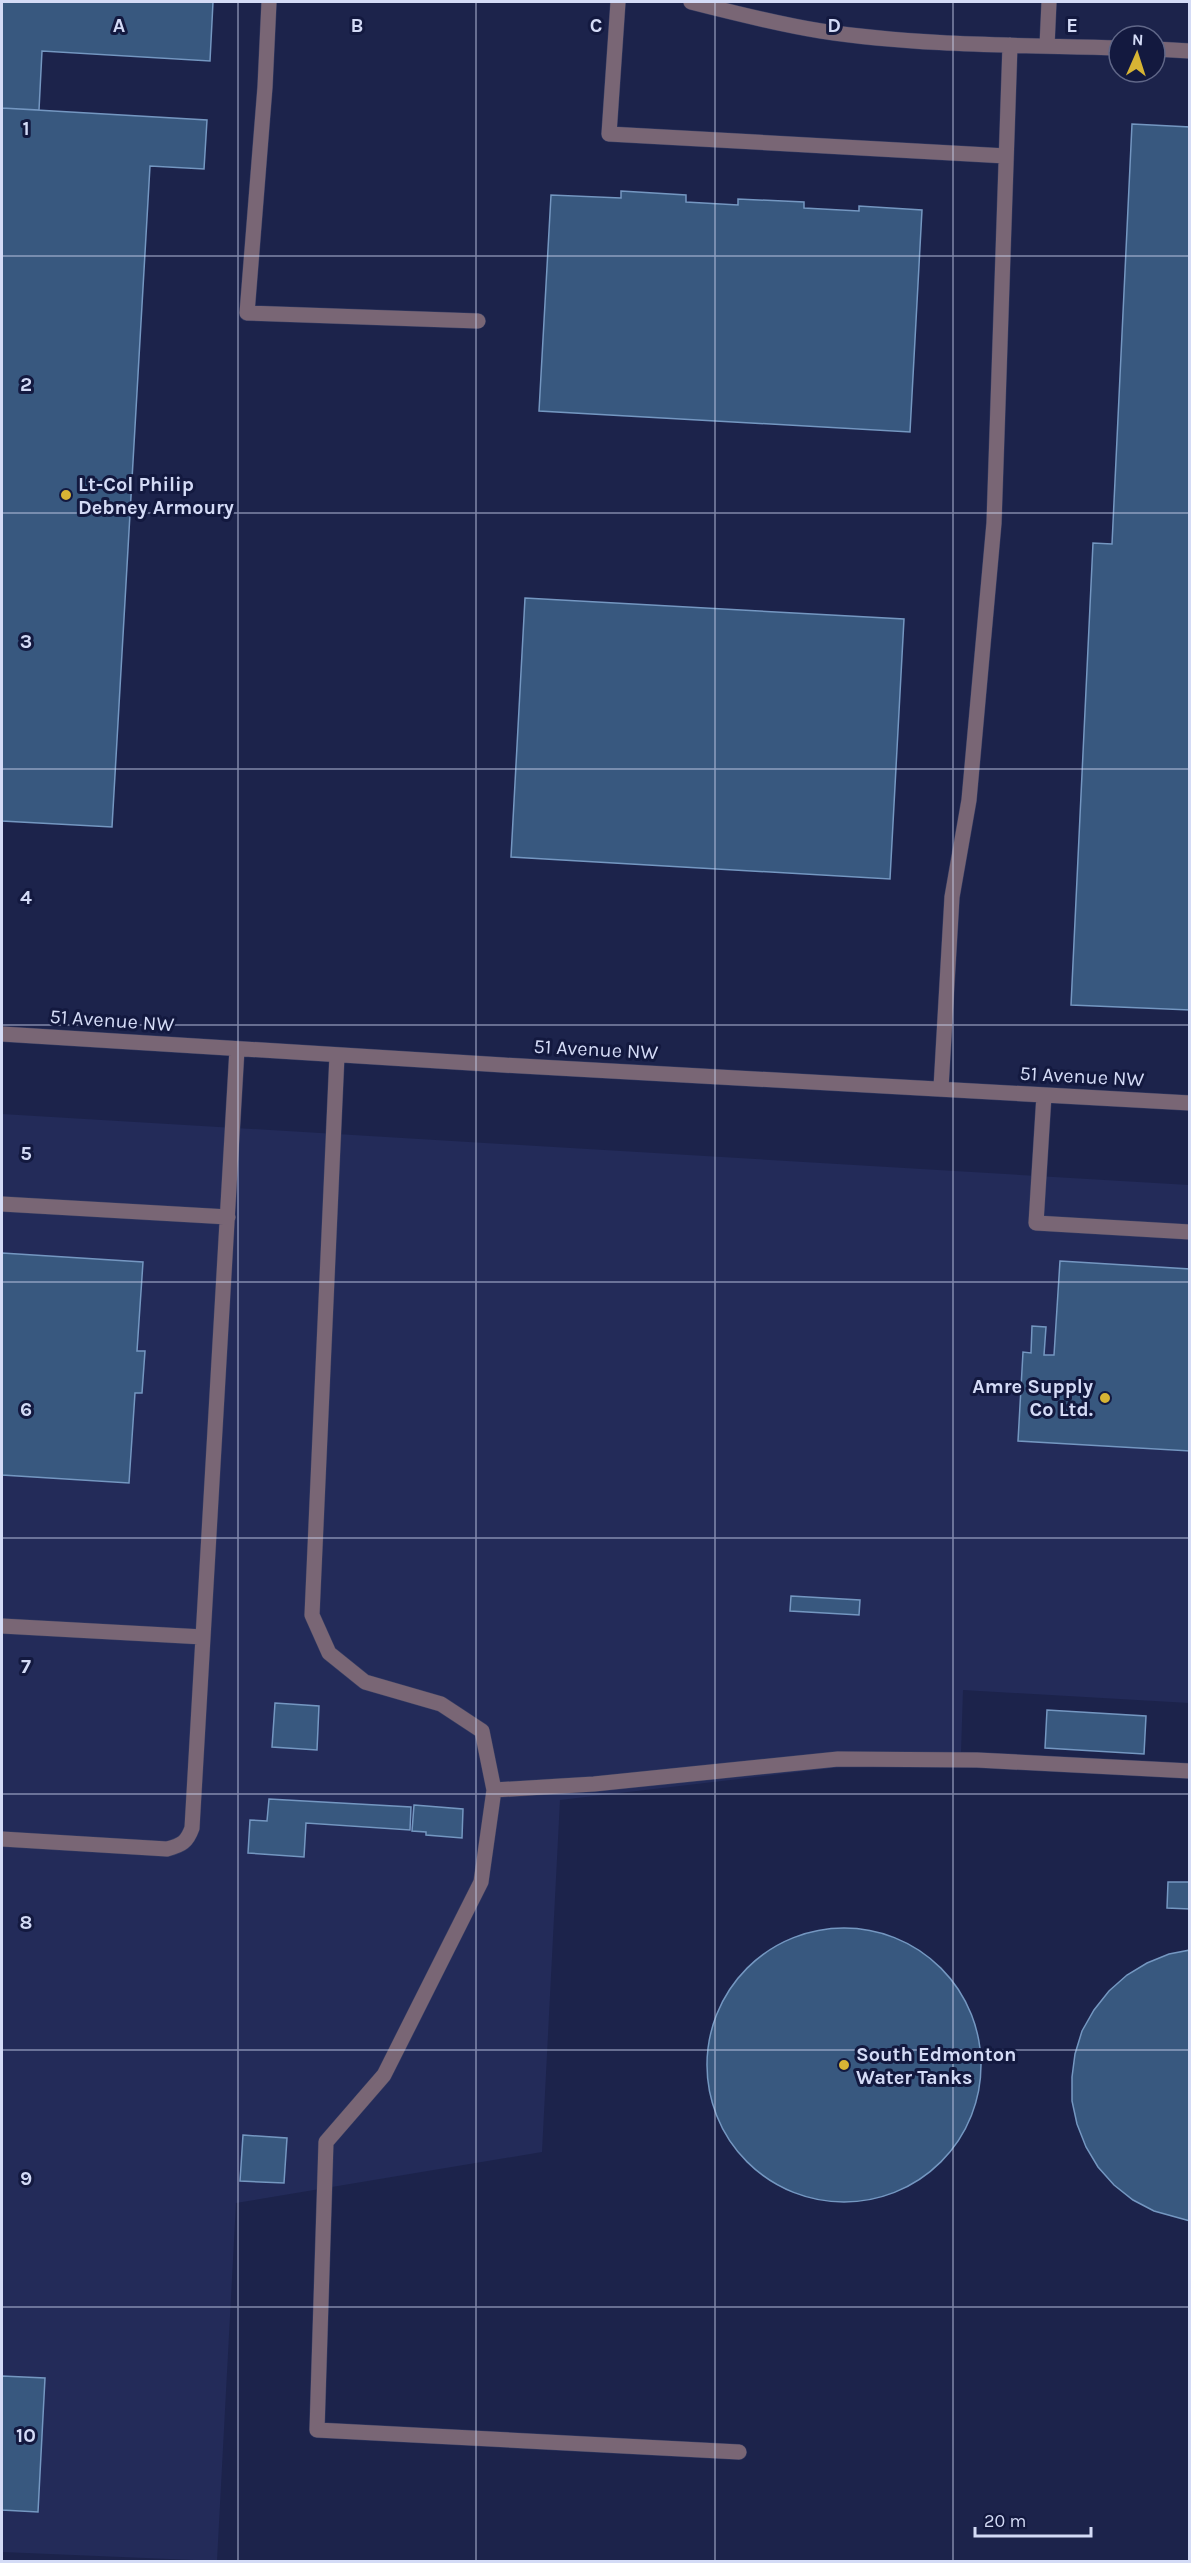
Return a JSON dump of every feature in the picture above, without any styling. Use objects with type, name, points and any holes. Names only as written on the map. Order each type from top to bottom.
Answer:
[{"type":"street","points":[[269,2],[265,87],[247,313],[478,321]]},
{"type":"street","points":[[618,2],[609,134],[1006,156]]},
{"type":"street","points":[[692,2],[747,17],[822,31],[898,39],[1107,48]]},
{"type":"street","points":[[1047,46],[1049,2]]},
{"type":"street","points":[[941,1088],[952,897],[969,800],[994,523],[1010,45]]},
{"type":"street","points":[[1167,50],[1190,51]]},
{"type":"street","name":"51 Avenue NW","points":[[2,1034],[337,1055],[1190,1102]]},
{"type":"street","points":[[2,1839],[167,1849],[181,1845],[188,1839],[192,1828],[237,1049]]},
{"type":"street","points":[[337,1055],[312,1615],[329,1653],[365,1682],[441,1704],[482,1731],[494,1791],[482,1882],[384,2075],[326,2142],[317,2430],[739,2452]]},
{"type":"street","points":[[1044,1095],[1036,1223],[1190,1232]]},
{"type":"street","points":[[2,1204],[228,1217]]},
{"type":"street","points":[[2,1626],[203,1637]]},
{"type":"street","points":[[494,1791],[594,1784],[838,1759],[977,1760],[1190,1771]]},
{"type":"shaded area","points":[[2,1114],[1189,1185],[1189,1703],[963,1690],[961,1753],[560,1800],[542,2152],[236,2203],[217,2561],[2,2552]]},
{"type":"building","points":[[2,2],[213,2],[210,61],[42,51],[39,110],[2,108]]},
{"type":"building","name":"Lt-Col Philip Debney Armoury","points":[[2,108],[207,120],[204,169],[150,166],[112,827],[2,821]]},
{"type":"building","points":[[1132,124],[1190,127],[1190,1010],[1071,1005],[1093,543],[1112,544]]},
{"type":"building","points":[[621,191],[686,195],[686,202],[738,205],[738,199],[804,202],[804,208],[859,211],[859,206],[922,210],[910,432],[539,411],[551,195],[621,198]]},
{"type":"building","points":[[525,598],[904,619],[890,879],[511,857]]},
{"type":"building","points":[[2,1253],[143,1262],[137,1351],[145,1351],[142,1393],[135,1393],[129,1483],[2,1475]]},
{"type":"building","name":"Amre Supply Co Ltd.","points":[[1060,1261],[1190,1269],[1190,1451],[1018,1441],[1023,1352],[1031,1353],[1032,1326],[1046,1327],[1044,1355],[1054,1355]]},
{"type":"building","points":[[791,1596],[860,1600],[859,1615],[790,1611]]},
{"type":"building","points":[[275,1703],[319,1706],[317,1750],[272,1747]]},
{"type":"building","points":[[1047,1710],[1146,1716],[1144,1754],[1045,1748]]},
{"type":"building","points":[[269,1799],[411,1807],[410,1830],[306,1823],[304,1857],[248,1853],[250,1820],[267,1821]]},
{"type":"building","points":[[414,1805],[463,1809],[462,1838],[426,1835],[426,1832],[412,1831]]},
{"type":"building","points":[[1168,1882],[1190,1882],[1190,1909],[1167,1908]]},
{"type":"building","name":"South Edmonton Water Tanks","points":[[844,1928],[871,1931],[896,1938],[920,1951],[941,1968],[958,1989],[971,2013],[978,2038],[981,2065],[978,2092],[971,2117],[958,2141],[941,2162],[920,2179],[896,2192],[871,2199],[844,2202],[817,2199],[792,2192],[768,2179],[747,2162],[730,2141],[717,2117],[710,2092],[707,2065],[710,2038],[717,2013],[730,1989],[747,1968],[768,1951],[792,1938],[817,1931]]},
{"type":"building","name":"South Edmonton Water Tanks","points":[[1190,1950],[1190,2221],[1154,2211],[1133,2200],[1114,2185],[1098,2167],[1086,2147],[1077,2124],[1072,2101],[1072,2077],[1075,2054],[1082,2031],[1094,2010],[1109,1991],[1127,1975],[1147,1963],[1169,1954]]},
{"type":"building","points":[[243,2135],[287,2138],[284,2183],[240,2181]]},
{"type":"building","points":[[2,2376],[45,2378],[38,2512],[2,2510]]},
{"type":"place","name":"Lt-Col Philip Debney Armoury","points":[[66,495]]},
{"type":"place","name":"Amre Supply Co Ltd.","points":[[1105,1398]]},
{"type":"place","name":"South Edmonton Water Tanks","points":[[844,2065]]}]
